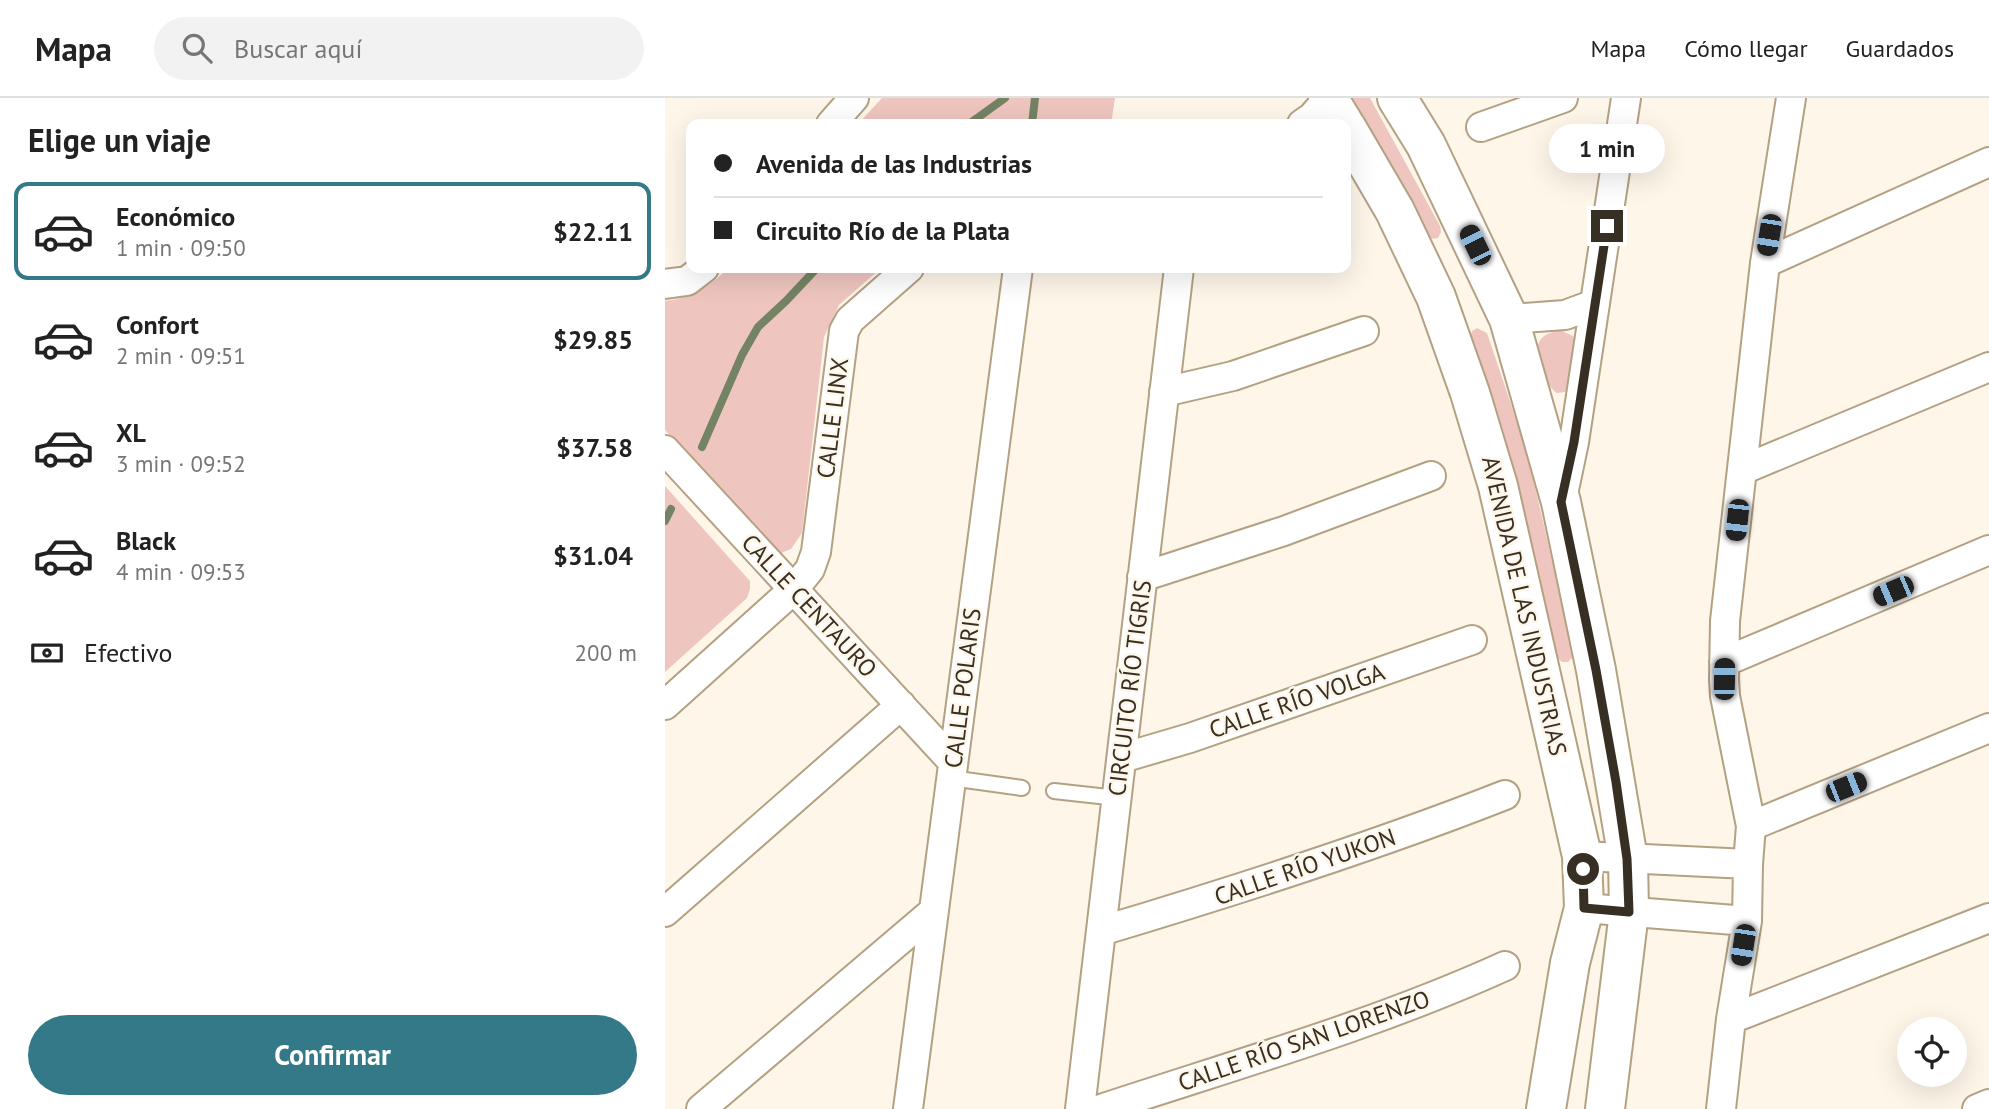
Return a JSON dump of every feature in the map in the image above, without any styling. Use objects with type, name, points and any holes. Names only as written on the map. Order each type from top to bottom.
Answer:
[{"type":"street","points":[[835,119],[854,98]]},
{"type":"street","points":[[1309,119],[1328,98]]},
{"type":"street","name":"AVENIDA DE LAS INDUSTRIAS","points":[[1328,98],[1338,119]]},
{"type":"street","points":[[1397,98],[1426,145],[1509,319],[1561,502],[1596,670],[1627,859],[1629,912],[1606,1103]]},
{"type":"street","points":[[1481,127],[1563,98]]},
{"type":"street","points":[[1561,502],[1574,442],[1626,98]]},
{"type":"street","points":[[1721,1109],[1731,1019],[1747,921],[1751,826],[1725,696],[1725,621],[1765,262],[1791,98]]},
{"type":"street","name":"AVENIDA DE LAS INDUSTRIAS","points":[[1351,144],[1395,211],[1436,297],[1470,393],[1498,486],[1581,856],[1584,908],[1570,962],[1547,1102]]},
{"type":"street","points":[[1765,262],[1989,162]]},
{"type":"street","points":[[1436,297],[1487,270]]},
{"type":"street","points":[[665,284],[687,282],[698,273]]},
{"type":"street","name":"CALLE LINX","points":[[665,705],[794,590],[810,569],[816,552],[844,331],[850,320],[903,273]]},
{"type":"street","name":"CALLE POLARIS","points":[[908,1109],[1017,273]]},
{"type":"street","name":"CIRCUITO RÍO TIGRIS","points":[[1080,1109],[1178,273]]},
{"type":"street","points":[[1509,319],[1565,315],[1595,304]]},
{"type":"street","points":[[1164,392],[1233,376],[1364,331]]},
{"type":"street","points":[[1742,470],[1989,367]]},
{"type":"street","name":"CALLE CENTAURO","points":[[665,450],[901,705],[952,770]]},
{"type":"street","points":[[1142,578],[1284,531],[1431,476]]},
{"type":"street","points":[[1724,662],[1989,550]]},
{"type":"street","name":"CALLE RÍO VOLGA","points":[[1122,758],[1190,738],[1472,640]]},
{"type":"street","points":[[1543,680],[1559,693],[1574,693],[1586,688],[1594,679],[1596,670]]},
{"type":"street","points":[[665,912],[901,705]]},
{"type":"street","points":[[1751,826],[1989,728]]},
{"type":"street","name":"CALLE RÍO YUKON","points":[[1101,931],[1228,893],[1433,823],[1505,794]]},
{"type":"street","points":[[1581,856],[1748,864]]},
{"type":"street","points":[[1584,908],[1747,921]]},
{"type":"street","points":[[701,1109],[934,911]]},
{"type":"street","points":[[1731,1019],[1989,918]]},
{"type":"street","name":"CALLE RÍO SAN LORENZO","points":[[1101,1109],[1437,997],[1505,966]]},
{"type":"street","points":[[1547,1102],[1566,1078],[1573,1076],[1593,1080],[1606,1103]]},
{"type":"street","points":[[1977,1109],[1989,1104]]},
{"type":"lane","points":[[952,770],[1022,788]]},
{"type":"lane","points":[[1053,791],[1117,798]]},
{"type":"shaded area","points":[[882,98],[1115,98],[1112,119],[863,119]]},
{"type":"shaded area","points":[[1349,98],[1370,98],[1440,226],[1438,238],[1429,239]]},
{"type":"shaded area","points":[[723,273],[875,273],[839,305],[824,337],[802,533],[791,549],[781,553],[774,550],[665,430],[665,301],[683,297],[714,281]]},
{"type":"shaded area","points":[[1477,328],[1487,333],[1527,452],[1573,652],[1568,662],[1562,662],[1555,656],[1540,577],[1503,430],[1470,337],[1472,331]]},
{"type":"shaded area","points":[[1560,330],[1573,336],[1576,346],[1570,387],[1565,392],[1557,393],[1543,375],[1537,349],[1543,337]]},
{"type":"shaded area","points":[[665,486],[750,581],[750,589],[747,598],[665,672]]},
{"type":"waterway","points":[[976,119],[1005,98]]},
{"type":"waterway","points":[[1033,119],[1035,98]]},
{"type":"waterway","points":[[702,447],[742,355],[758,327],[812,273]]},
{"type":"waterway","points":[[665,521],[671,509]]},
{"type":"route","points":[[1583,869],[1584,908],[1629,912],[1627,859],[1616,782],[1561,502],[1574,442],[1607,226]]}]
